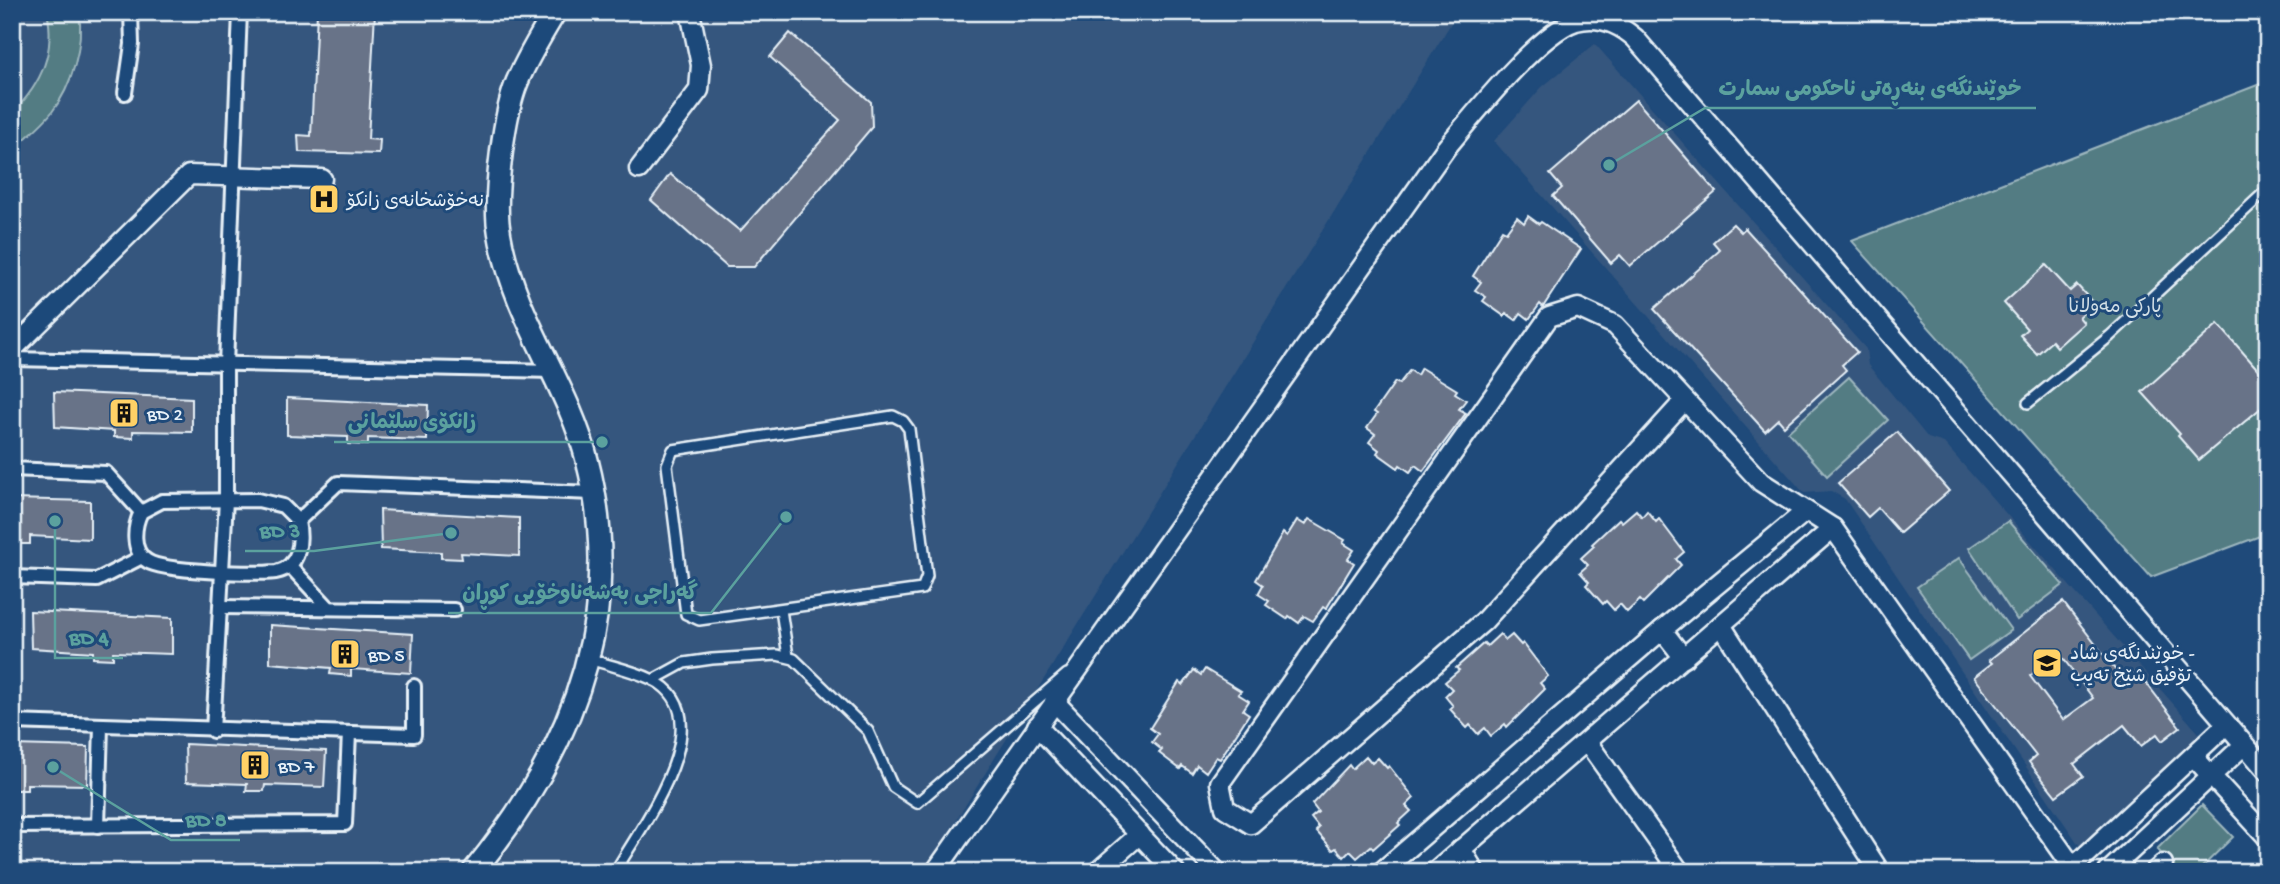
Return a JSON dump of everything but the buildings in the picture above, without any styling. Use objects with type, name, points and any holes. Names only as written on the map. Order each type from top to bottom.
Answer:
[{"type":"street","points":[[125,93],[132,44],[131,12]]},
{"type":"street","points":[[213,730],[226,500],[226,365],[240,12]]},
{"type":"street","points":[[473,872],[516,814],[540,775],[590,659],[600,579],[593,493],[587,460],[552,371],[519,302],[508,271],[498,222],[504,141],[516,83],[555,12]]},
{"type":"street","points":[[639,169],[699,90],[701,65],[690,12]]},
{"type":"street","points":[[935,872],[1446,148],[1547,39],[1565,26],[1596,19],[1617,25],[1636,38],[2268,772]]},
{"type":"street","points":[[12,349],[189,175],[322,179]]},
{"type":"street","points":[[1684,401],[1484,621],[1251,824],[1225,808],[1220,783],[1549,317],[1578,308],[1615,325],[1761,482],[1833,528],[2070,869],[2226,725]]},
{"type":"street","points":[[12,359],[552,371]]},
{"type":"street","points":[[12,469],[106,473],[141,512]]},
{"type":"street","points":[[298,521],[338,483],[593,493]]},
{"type":"street","points":[[226,500],[277,504],[289,509],[298,521],[299,550],[290,566],[267,573],[160,567],[142,557],[136,537],[141,512],[162,501],[226,500]]},
{"type":"street","points":[[1381,872],[1662,630],[1806,511]]},
{"type":"street","points":[[1434,872],[1588,743],[1833,528]]},
{"type":"street","points":[[12,577],[97,580],[142,557]]},
{"type":"street","points":[[290,566],[329,608]]},
{"type":"street","points":[[220,607],[454,610]]},
{"type":"street","points":[[1721,625],[1880,872]]},
{"type":"street","points":[[1662,630],[1684,658]]},
{"type":"street","points":[[12,722],[414,735],[414,686]]},
{"type":"street","points":[[1054,701],[1217,872]]},
{"type":"street","points":[[98,826],[101,726]]},
{"type":"street","points":[[1037,726],[1175,872]]},
{"type":"street","points":[[12,826],[345,824],[349,733]]},
{"type":"street","points":[[1588,743],[1680,872]]},
{"type":"street","points":[[2108,872],[2244,745]]},
{"type":"street","points":[[2193,756],[2268,838]]},
{"type":"street","points":[[1090,781],[1111,760]]},
{"type":"street","points":[[1097,872],[1140,834]]},
{"type":"street","points":[[1461,849],[1475,872]]},
{"type":"lane","points":[[2028,403],[2110,336],[2268,189]]},
{"type":"lane","points":[[886,416],[899,419],[909,429],[927,576],[925,585],[919,591],[781,610],[699,620],[686,614],[667,465],[670,454],[677,448],[886,416]]},
{"type":"lane","points":[[781,610],[788,656]]},
{"type":"lane","points":[[653,680],[684,663],[746,656],[788,656],[800,664],[868,731],[893,787],[918,803],[1083,660]]},
{"type":"lane","points":[[590,659],[653,680],[668,694],[680,715],[681,748],[674,768],[615,872]]},
{"type":"shaded area","points":[[12,12],[1458,12],[924,872],[12,872]]},
{"type":"shaded area","points":[[1595,44],[1866,349],[1868,365],[1928,438],[1944,443],[2204,739],[2081,848],[1845,499],[1831,491],[1804,493],[1494,141],[1542,87]]},
{"type":"green space","points":[[47,12],[79,12],[80,38],[75,65],[71,78],[52,112],[12,151],[12,113],[31,91],[48,54]]},
{"type":"green space","name":"پارکی مەولانا","points":[[2268,81],[2268,533],[2151,577],[1852,241]]},
{"type":"green space","points":[[1849,377],[1888,420],[1827,476],[1788,432]]},
{"type":"green space","points":[[2008,521],[2063,585],[2017,620],[1969,548]]},
{"type":"green space","points":[[1959,558],[2011,630],[1969,660],[1917,587]]},
{"type":"green space","points":[[2202,805],[2233,837],[2197,872],[2179,872],[2157,849]]},
{"type":"place","name":"خوێندنگەی بنەڕەتی ناحکومی سمارت","points":[[1609,165]]},
{"type":"place","name":"نەخۆشخانەی زانکۆ","points":[[324,199]]},
{"type":"place","name":"BD 2","points":[[124,413]]},
{"type":"place","name":"زانکۆی سلێمانی","points":[[602,442]]},
{"type":"place","name":"گەراجی بەشەناوخۆیی کوڕان","points":[[786,517]]},
{"type":"place","name":"BD 4","points":[[55,521]]},
{"type":"place","name":"BD 3","points":[[451,533]]},
{"type":"place","name":"BD 5","points":[[345,654]]},
{"type":"place","name":"خوێندنگەی شاد - تۆفیق شێخ تەیب","points":[[2047,663]]},
{"type":"place","name":"BD 7","points":[[255,765]]},
{"type":"place","name":"BD 8","points":[[53,767]]}]
